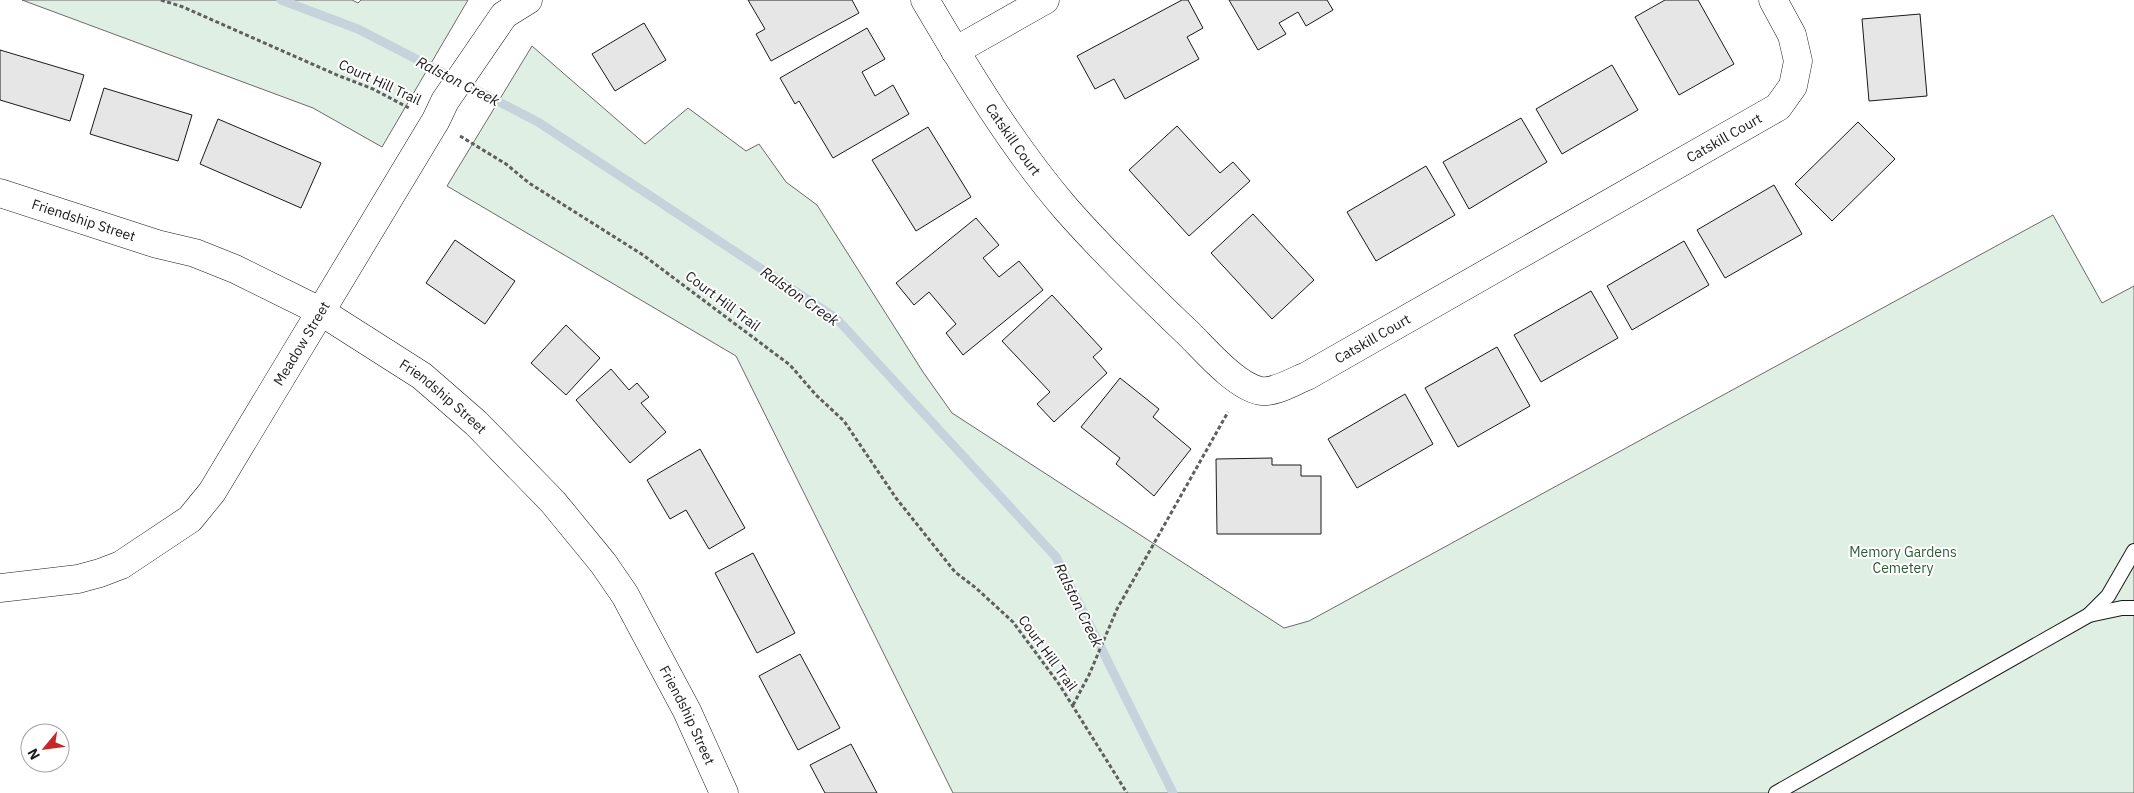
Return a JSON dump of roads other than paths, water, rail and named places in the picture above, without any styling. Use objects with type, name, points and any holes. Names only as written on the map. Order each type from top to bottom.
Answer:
[{"type":"street","name":"Meadow Street","points":[[0,588],[100,574],[121,565],[190,519],[212,492],[440,111],[504,16],[528,0]]},
{"type":"street","name":"Catskill Court","points":[[925,0],[955,51],[1013,141],[1067,210],[1134,281],[1224,368],[1245,385],[1261,391],[1275,389],[1307,376],[1778,107],[1793,86],[1798,60],[1792,35],[1773,0]]},
{"type":"street","points":[[955,51],[1045,0]]},
{"type":"street","name":"Friendship Street","points":[[0,193],[157,244],[195,253],[235,269],[320,311],[422,376],[476,423],[553,502],[603,563],[625,595],[687,711],[724,793]]},
{"type":"lane","points":[[1776,793],[2089,615],[2108,596],[2134,552]]},
{"type":"lane","points":[[2089,615],[2122,608],[2134,608]]},
{"type":"waterway","name":"Ralston Creek","points":[[281,0],[358,29],[538,122],[836,318],[1056,557],[1173,793]]},
{"type":"park label","name":"Memory Gardens Cemetery","points":[[1903,560]]}]
